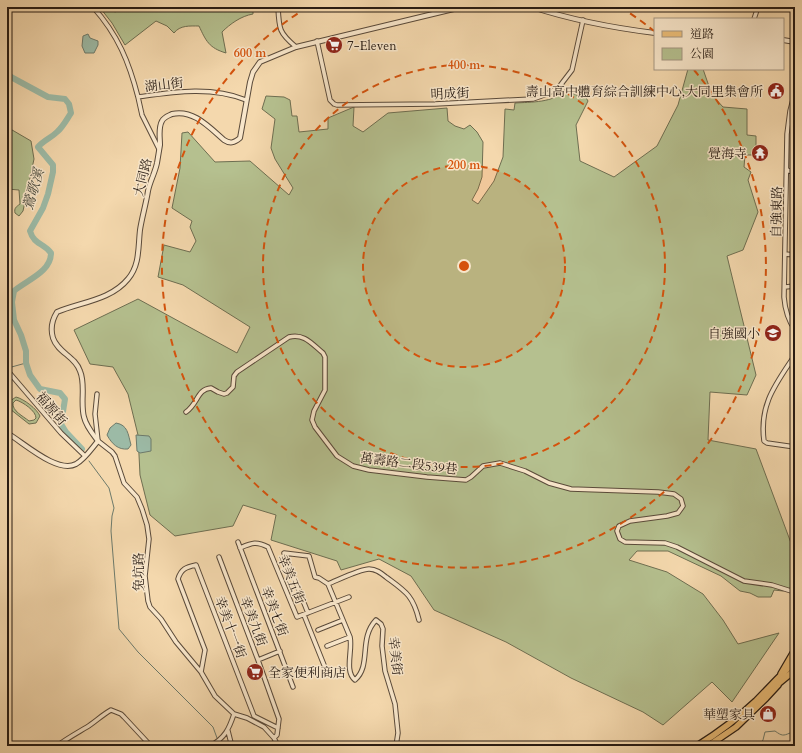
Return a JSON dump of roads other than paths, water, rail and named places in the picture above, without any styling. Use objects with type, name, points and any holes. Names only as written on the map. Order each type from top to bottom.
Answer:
[{"type":"main road","points":[[778,685],[781,674],[795,650]]},
{"type":"main road","points":[[697,746],[739,716],[795,662]]},
{"type":"main road","points":[[708,746],[736,726],[795,670]]},
{"type":"street","name":"湖山街","points":[[93,7],[121,48],[132,74],[138,97],[186,91],[223,93],[246,100]]},
{"type":"street","points":[[278,7],[279,24],[282,34],[284,38],[296,46]]},
{"type":"street","name":"大同路","points":[[98,441],[88,428],[84,417],[81,372],[76,362],[60,350],[53,339],[51,327],[57,312],[110,294],[128,279],[134,270],[139,252],[140,230],[150,182],[155,172],[162,120],[176,114],[191,115],[228,143],[236,141],[240,138],[246,100],[253,72],[260,62],[296,46],[462,7]]},
{"type":"street","points":[[532,7],[551,13],[612,27],[654,33]]},
{"type":"street","points":[[754,18],[758,7]]},
{"type":"street","name":"明成街","points":[[317,41],[330,100],[334,104],[436,104],[533,99],[554,91],[569,75],[583,20]]},
{"type":"street","points":[[784,40],[795,42]]},
{"type":"street","name":"自強東路","points":[[795,92],[790,111],[787,134],[784,298],[786,312],[795,330]]},
{"type":"street","points":[[138,97],[142,115],[159,148]]},
{"type":"street","points":[[787,170],[795,173]]},
{"type":"street","points":[[785,254],[795,255]]},
{"type":"street","points":[[785,287],[795,286]]},
{"type":"street","name":"萬壽路二段539巷","points":[[186,412],[194,406],[200,393],[205,389],[211,388],[224,394],[227,393],[232,387],[234,376],[241,369],[289,337],[302,336],[323,353],[325,357],[325,390],[312,414],[314,427],[337,456],[353,466],[369,470],[466,480],[483,466],[500,463],[519,469],[549,483],[571,489],[638,491],[674,494],[681,499],[683,506],[678,513],[667,516],[630,520],[619,526],[617,531],[620,539],[625,542],[665,543],[677,547],[744,581],[772,585],[792,591],[795,589]]},
{"type":"street","points":[[795,355],[769,398],[763,421],[764,441],[767,443],[795,448]]},
{"type":"street","name":"福源街","points":[[7,370],[61,433],[85,456]]},
{"type":"street","points":[[7,433],[42,456],[61,465],[72,466],[78,463],[98,441],[95,414],[97,394]]},
{"type":"street","name":"兔坑路","points":[[98,441],[115,456],[124,483],[137,497],[142,509],[147,525],[148,539],[145,576],[150,607],[161,619],[176,642],[201,672],[215,696],[234,714]]},
{"type":"street","name":"幸美七街","points":[[238,542],[293,687]]},
{"type":"street","name":"幸美五街","points":[[240,548],[254,542],[268,547],[297,617],[306,614]]},
{"type":"street","points":[[324,665],[284,553],[309,556],[316,577],[328,584],[368,568],[374,569],[403,590],[414,604],[419,620]]},
{"type":"street","name":"幸美九街","points":[[219,557],[279,719],[277,735],[274,738]]},
{"type":"street","name":"幸美十一街","points":[[201,672],[205,650],[178,579],[180,572],[187,567],[196,565],[254,716],[278,728]]},
{"type":"street","name":"幸美街","points":[[328,584],[350,637],[352,645],[350,668],[352,677],[356,680],[362,673],[369,628],[376,620],[381,624],[383,629],[382,646],[385,671],[395,704],[398,733],[396,746]]},
{"type":"street","points":[[306,614],[349,597]]},
{"type":"street","points":[[318,630],[343,620]]},
{"type":"street","points":[[327,646],[350,637]]},
{"type":"street","points":[[258,660],[280,651]]},
{"type":"street","points":[[56,746],[66,738],[88,726],[103,714],[111,710],[124,716],[151,746]]},
{"type":"street","points":[[210,746],[217,743],[228,731],[234,714],[260,724],[274,738],[278,746]]},
{"type":"street","points":[[228,731],[231,746]]},
{"type":"waterway","name":"鶯歌溪","points":[[7,73],[11,77],[48,97],[65,99],[69,104],[71,113],[59,130],[38,147],[53,165],[53,172],[43,208],[30,231],[34,239],[51,253],[50,260],[43,270],[14,291],[12,302],[14,320],[26,351],[26,363],[30,375],[40,389],[60,393],[65,399],[61,424],[66,432],[82,449]]},
{"type":"waterway","points":[[8,368],[26,363]]},
{"type":"waterway","points":[[89,461],[109,488],[114,508],[111,531],[119,629],[138,652],[213,727],[217,738]]},
{"type":"waterway","points":[[759,746],[763,740],[765,732],[775,731],[782,735],[790,733],[795,734]]},
{"type":"place","name":"7-Eleven","points":[[334,45]]},
{"type":"place","name":"壽山高中體育綜合訓練中心,大同里集會所","points":[[776,91]]},
{"type":"place","name":"覺海寺","points":[[760,153]]},
{"type":"place","name":"自強國小","points":[[773,333]]},
{"type":"place","name":"全家便利商店","points":[[255,672]]},
{"type":"place","name":"華塑家具","points":[[768,714]]}]
